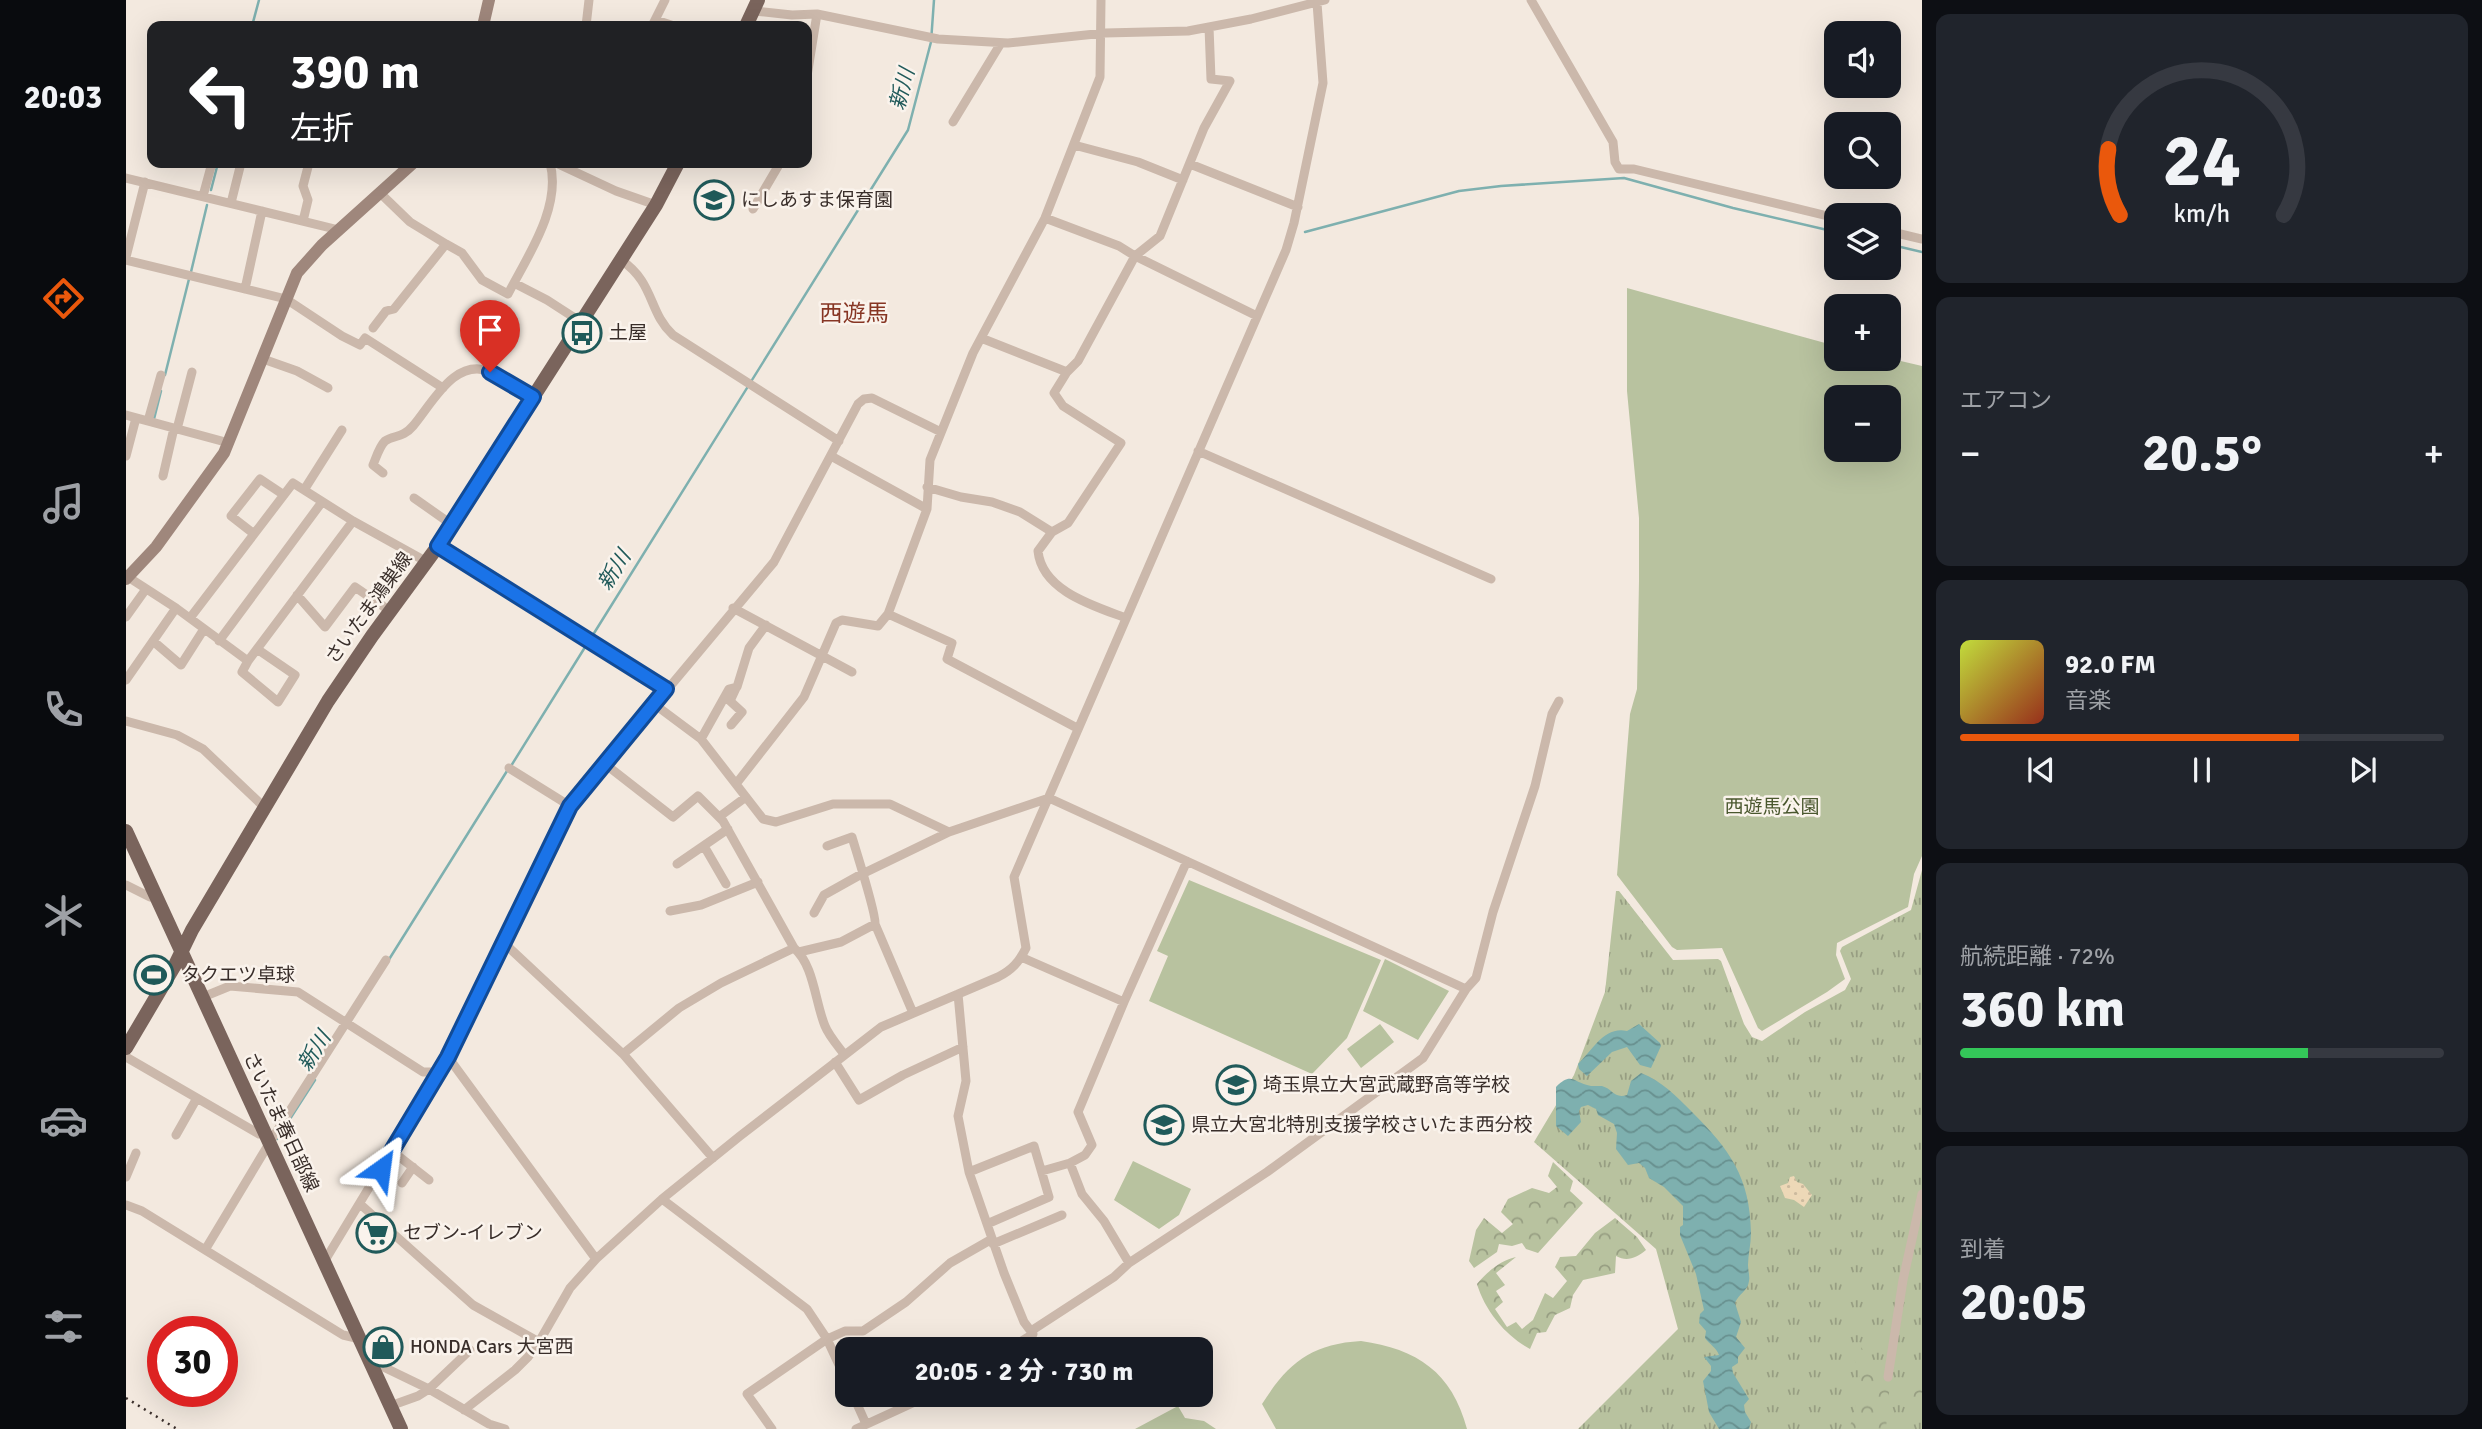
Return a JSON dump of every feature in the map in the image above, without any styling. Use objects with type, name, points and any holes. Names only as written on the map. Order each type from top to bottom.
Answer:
[{"type":"main road","name":"さいたま鴻巣線","points":[[126,1048],[328,701],[438,546],[656,205],[675,168]]},
{"type":"main road","name":"さいたま春日部線","points":[[126,831],[401,1429]]},
{"type":"street","points":[[487,21],[489,0]]},
{"type":"street","points":[[587,21],[589,0]]},
{"type":"street","points":[[655,21],[665,0]]},
{"type":"street","points":[[736,784],[804,697],[836,623],[842,620],[877,626],[888,614],[927,509],[930,460],[941,432],[981,338],[1045,218],[1100,77],[1101,0]]},
{"type":"street","points":[[1531,0],[1613,142],[1615,162],[1619,169],[1634,169],[1824,215]]},
{"type":"street","points":[[464,1410],[515,1370],[539,1342],[570,1287],[596,1259],[662,1199],[881,1027],[1009,972],[1021,957],[1026,948],[1014,877],[1286,250],[1298,208],[1323,83],[1321,1],[1188,31],[1100,34],[1001,43],[938,39],[817,15],[792,15],[756,6]]},
{"type":"street","points":[[812,46],[817,15]]},
{"type":"street","points":[[1126,618],[1086,603],[1047,575],[1039,561],[1038,551],[1052,533],[1068,523],[1121,443],[1062,406],[1054,393],[1067,372],[1078,361],[1135,256],[1160,236],[1204,128],[1230,81],[1211,79],[1209,27]]},
{"type":"street","points":[[953,122],[1001,43]]},
{"type":"street","points":[[1074,145],[1138,162],[1183,180]]},
{"type":"street","points":[[1190,164],[1298,208]]},
{"type":"street","points":[[203,196],[211,168]]},
{"type":"street","points":[[231,203],[240,168]]},
{"type":"street","points":[[303,221],[308,200],[303,186],[308,168]]},
{"type":"street","points":[[248,661],[128,575],[156,547],[229,443],[290,286],[305,263],[408,168]]},
{"type":"street","points":[[380,193],[410,222],[462,253],[482,280],[508,295],[545,223],[552,180],[551,168]]},
{"type":"street","points":[[567,168],[616,191],[656,205]]},
{"type":"street","points":[[753,208],[777,168]]},
{"type":"street","points":[[126,177],[339,230]]},
{"type":"street","points":[[145,182],[126,258],[286,299],[360,345],[366,338],[443,388]]},
{"type":"street","points":[[245,289],[262,211]]},
{"type":"street","points":[[1045,218],[1119,246],[1257,316]]},
{"type":"street","points":[[1901,234],[1922,239]]},
{"type":"street","points":[[373,328],[386,311],[394,309],[446,244]]},
{"type":"street","points":[[621,260],[643,280],[665,326],[673,335],[838,441]]},
{"type":"street","points":[[514,283],[581,322]]},
{"type":"street","points":[[981,338],[1067,372]]},
{"type":"street","points":[[262,359],[297,371],[328,388]]},
{"type":"street","points":[[383,473],[373,465],[386,440],[404,435],[457,375],[478,368],[533,397]]},
{"type":"street","points":[[163,476],[192,372]]},
{"type":"street","points":[[148,421],[161,375]]},
{"type":"street","points":[[324,1262],[440,1072],[570,806],[774,562],[858,404],[864,399],[872,398],[941,432]]},
{"type":"street","points":[[126,456],[131,417],[229,443]]},
{"type":"street","points":[[304,490],[342,430]]},
{"type":"street","points":[[1198,451],[1491,579]]},
{"type":"street","points":[[831,456],[927,509]]},
{"type":"street","points":[[254,534],[230,516],[260,479],[284,495]]},
{"type":"street","points":[[190,618],[293,483],[426,562]]},
{"type":"street","points":[[928,487],[961,497],[992,502],[1020,512],[1052,533]]},
{"type":"street","points":[[414,498],[451,524]]},
{"type":"street","points":[[219,640],[322,502]]},
{"type":"street","points":[[257,649],[295,675],[278,702],[242,672],[248,661],[297,595],[353,521]]},
{"type":"street","points":[[438,546],[666,689]]},
{"type":"street","points":[[297,595],[325,626],[355,587],[390,611]]},
{"type":"street","points":[[126,617],[146,589]]},
{"type":"street","points":[[126,680],[176,608]]},
{"type":"street","points":[[733,608],[852,672]]},
{"type":"street","points":[[888,614],[952,643],[947,659],[1077,728]]},
{"type":"street","points":[[732,725],[742,712],[730,701],[749,648],[766,625]]},
{"type":"street","points":[[153,641],[181,664],[204,629]]},
{"type":"street","points":[[701,739],[729,689],[737,687]]},
{"type":"street","points":[[1031,1331],[1114,1277],[1129,1262],[1267,1172],[1423,1058],[1466,989],[1476,978],[1493,912],[1535,786],[1552,714],[1559,701]]},
{"type":"street","points":[[654,704],[701,739],[763,820],[776,822],[834,804],[890,804],[949,832]]},
{"type":"street","points":[[126,721],[177,735],[203,750],[264,807]]},
{"type":"street","points":[[606,764],[673,817],[698,796],[719,817],[807,968],[826,1028],[844,1054]]},
{"type":"street","points":[[509,768],[570,806]]},
{"type":"street","points":[[719,817],[746,797]]},
{"type":"street","points":[[814,914],[824,895],[862,874],[949,832],[1048,799],[1466,989]]},
{"type":"street","points":[[677,864],[728,829]]},
{"type":"street","points":[[827,846],[852,837],[876,918],[875,924],[913,1013]]},
{"type":"street","points":[[704,846],[726,884]]},
{"type":"street","points":[[1042,1171],[1070,1163],[1085,1155],[1092,1145],[1078,1112],[1187,861]]},
{"type":"street","points":[[670,911],[701,905],[758,881]]},
{"type":"street","points":[[126,885],[158,898]]},
{"type":"street","points":[[622,1054],[679,1008],[721,983],[797,950],[841,942],[875,924]]},
{"type":"street","points":[[504,943],[622,1054],[713,1158]]},
{"type":"street","points":[[1021,957],[1124,1002]]},
{"type":"street","points":[[205,1250],[268,1138],[386,960]]},
{"type":"street","points":[[203,997],[230,986],[298,992],[423,1072],[440,1072]]},
{"type":"street","points":[[958,994],[966,1081],[958,1116],[970,1172],[992,1241],[1024,1322],[1033,1334],[1028,1337]]},
{"type":"street","points":[[835,1062],[859,1100],[963,1047]]},
{"type":"street","points":[[126,1057],[268,1138]]},
{"type":"street","points":[[448,1057],[596,1259]]},
{"type":"street","points":[[176,1135],[197,1098]]},
{"type":"street","points":[[970,1172],[1034,1146],[1049,1197],[987,1224]]},
{"type":"street","points":[[392,1151],[429,1180]]},
{"type":"street","points":[[126,1177],[136,1153]]},
{"type":"street","points":[[1070,1163],[1082,1194],[1104,1221],[1129,1262]]},
{"type":"street","points":[[402,1183],[413,1167]]},
{"type":"street","points":[[1888,1377],[1903,1280],[1922,1194]]},
{"type":"street","points":[[662,1199],[807,1309],[835,1356]]},
{"type":"street","points":[[360,1204],[478,1309],[539,1342]]},
{"type":"street","points":[[126,1205],[142,1211],[343,1335],[360,1339]]},
{"type":"street","points":[[744,1391],[826,1337],[845,1331],[863,1331],[906,1302],[950,1263],[992,1241],[1062,1215]]},
{"type":"street","points":[[772,1429],[747,1394],[826,1337]]},
{"type":"street","points":[[390,1406],[429,1389],[470,1350]]},
{"type":"street","points":[[369,1360],[429,1389],[489,1424],[505,1429]]},
{"type":"street","points":[[858,1407],[866,1424]]},
{"type":"street","points":[[856,1429],[906,1407]]},
{"type":"green space","name":"西遊馬公園","points":[[1627,288],[1824,343],[1824,371],[1901,371],[1901,361],[1922,366],[1922,856],[1914,874],[1908,907],[1837,943],[1836,955],[1845,979],[1762,1031],[1758,1028],[1722,948],[1677,950],[1672,947],[1617,875],[1630,714],[1637,689],[1639,518],[1627,391]]},
{"type":"green space","points":[[1922,870],[1922,1429],[1578,1429],[1678,1329],[1656,1249],[1534,1142],[1574,1075],[1605,992],[1616,891],[1619,891],[1673,960],[1721,961],[1744,1024],[1752,1037],[1762,1041],[1805,1012],[1845,990],[1851,979],[1840,951],[1842,947],[1911,910]]},
{"type":"green space","points":[[1189,880],[1381,960],[1347,1038],[1312,1074],[1149,1001],[1168,956],[1157,951]]},
{"type":"green space","points":[[1385,959],[1449,991],[1418,1040],[1363,1011]]},
{"type":"green space","points":[[1380,1024],[1394,1042],[1361,1068],[1347,1049]]},
{"type":"green space","points":[[1133,1161],[1191,1189],[1179,1215],[1159,1229],[1114,1200]]},
{"type":"green space","points":[[1553,1162],[1573,1181],[1570,1191],[1583,1203],[1538,1253],[1526,1249],[1522,1243],[1512,1246],[1499,1244],[1497,1252],[1474,1268],[1469,1261],[1476,1230],[1484,1218],[1502,1233],[1513,1224],[1501,1212],[1508,1199],[1532,1188],[1549,1193],[1557,1187],[1548,1176]]},
{"type":"green space","points":[[1615,1218],[1637,1237],[1646,1250],[1631,1258],[1616,1256],[1615,1273],[1583,1280],[1573,1295],[1570,1308],[1555,1315],[1546,1332],[1537,1333],[1530,1349],[1521,1344],[1491,1313],[1477,1284],[1495,1267],[1516,1257],[1496,1273],[1505,1285],[1496,1291],[1503,1302],[1495,1309],[1507,1327],[1516,1322],[1522,1329],[1533,1320],[1545,1293],[1553,1298],[1567,1281],[1555,1267],[1560,1257],[1576,1256],[1595,1233]]},
{"type":"green space","points":[[1361,1341],[1399,1350],[1429,1367],[1442,1378],[1452,1392],[1467,1429],[1276,1429],[1262,1404],[1281,1377],[1302,1358],[1315,1351],[1328,1346]]},
{"type":"green space","points":[[1861,1347],[1870,1360],[1877,1380],[1885,1384],[1922,1386],[1922,1401],[1889,1392],[1886,1429],[1848,1429],[1854,1417],[1860,1371],[1854,1359],[1859,1356]]},
{"type":"green space","points":[[1179,1407],[1185,1418],[1204,1421],[1216,1429],[1135,1429]]},
{"type":"sand","points":[[1794,1176],[1812,1195],[1804,1207],[1785,1198],[1780,1186],[1788,1183],[1790,1177]]},
{"type":"water","points":[[1639,1024],[1661,1046],[1651,1068],[1640,1065],[1627,1047],[1612,1052],[1587,1076],[1579,1069],[1578,1064],[1605,1036],[1619,1030],[1627,1031]]},
{"type":"water","points":[[1641,1073],[1668,1090],[1717,1139],[1735,1166],[1747,1196],[1751,1233],[1749,1279],[1747,1287],[1735,1303],[1741,1322],[1736,1337],[1745,1348],[1738,1357],[1738,1363],[1732,1367],[1749,1399],[1744,1405],[1751,1422],[1749,1429],[1719,1429],[1709,1412],[1703,1381],[1711,1371],[1711,1366],[1704,1357],[1719,1355],[1705,1338],[1706,1331],[1699,1323],[1700,1314],[1704,1310],[1696,1274],[1680,1235],[1683,1206],[1664,1187],[1649,1178],[1645,1168],[1639,1163],[1628,1165],[1616,1149],[1617,1133],[1614,1124],[1598,1115],[1596,1109],[1588,1105],[1581,1107],[1581,1122],[1568,1136],[1556,1126],[1556,1087],[1561,1082],[1573,1079],[1585,1085],[1602,1086],[1616,1095],[1623,1096],[1627,1095],[1631,1081]]},
{"type":"waterway","points":[[253,21],[259,0]]},
{"type":"waterway","name":"新川","points":[[591,638],[908,130],[931,42],[934,0]]},
{"type":"waterway","points":[[211,190],[217,168]]},
{"type":"waterway","points":[[1305,232],[1459,191],[1624,178],[1824,229]]},
{"type":"waterway","points":[[191,272],[207,205]]},
{"type":"waterway","points":[[1901,247],[1922,252]]},
{"type":"waterway","points":[[165,375],[189,279]]},
{"type":"waterway","points":[[154,419],[161,391]]},
{"type":"waterway","name":"新川","points":[[511,766],[587,644]]},
{"type":"waterway","name":"新川","points":[[388,961],[507,771]]},
{"type":"waterway","name":"新川","points":[[277,1139],[315,1080]]},
{"type":"railway","points":[[126,1398],[177,1429]]},
{"type":"place","name":"にしあすま保育園","points":[[714,200]]},
{"type":"place","name":"土屋","points":[[582,333]]},
{"type":"place","name":"タクエツ卓球","points":[[154,975]]},
{"type":"place","name":"埼玉県立大宮武蔵野高等学校","points":[[1236,1085]]},
{"type":"place","name":"県立大宮北特別支援学校さいたま西分校","points":[[1164,1125]]},
{"type":"place","name":"セブン-イレブン","points":[[376,1233]]},
{"type":"place","name":"HONDA Cars 大宮西","points":[[383,1347]]},
{"type":"district","name":"西遊馬","points":[[854,313]]},
{"type":"route","points":[[381,1169],[448,1057],[570,806],[666,689],[438,546],[533,397],[490,372]]}]
